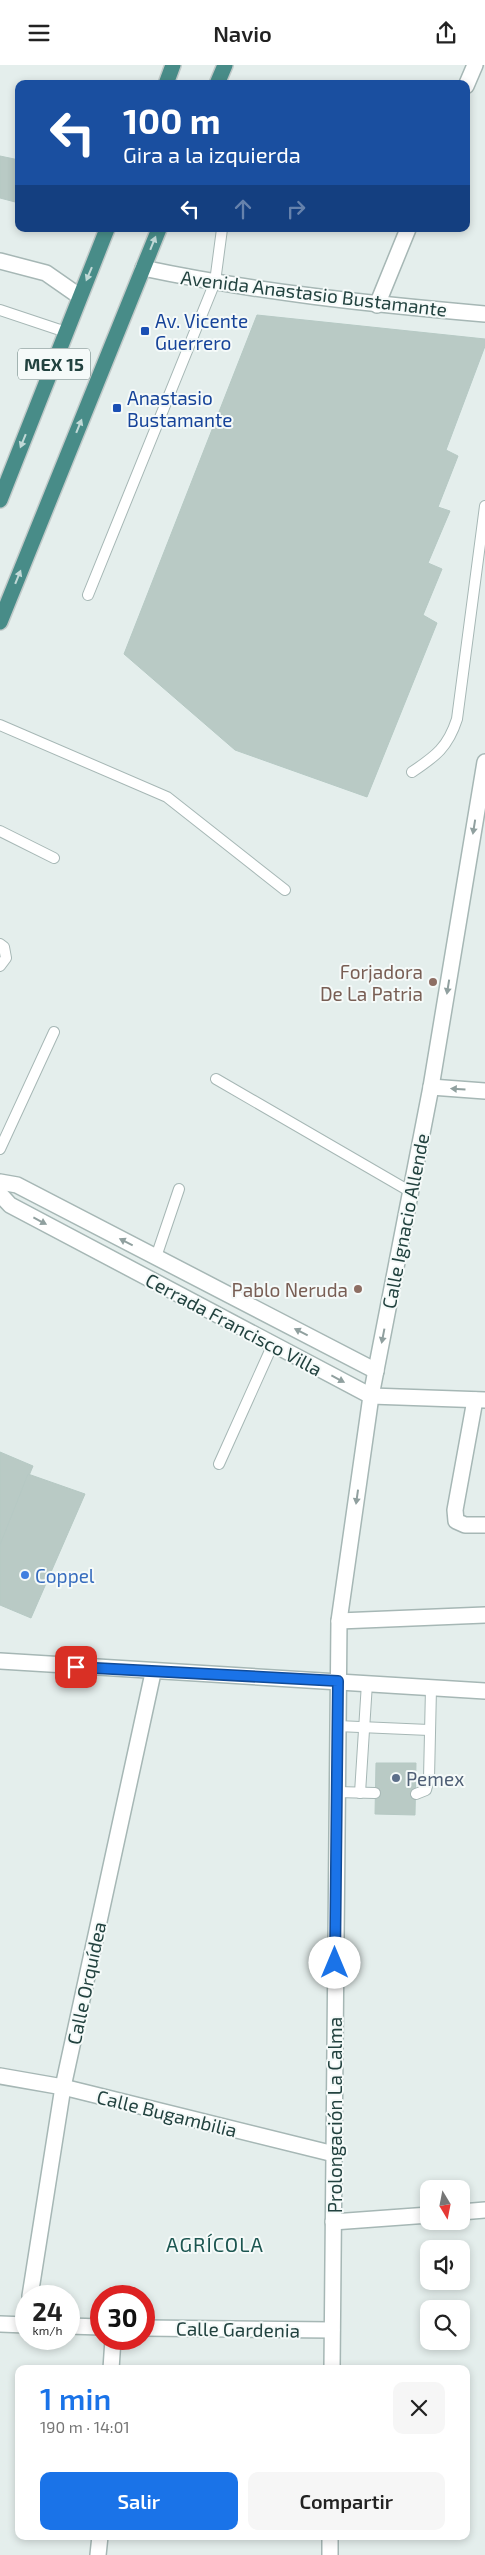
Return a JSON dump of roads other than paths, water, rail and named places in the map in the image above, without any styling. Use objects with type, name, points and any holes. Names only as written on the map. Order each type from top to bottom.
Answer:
[{"type":"highway","points":[[167,80],[173,65]]},
{"type":"highway","points":[[219,80],[225,65]]},
{"type":"highway","name":"MEX 15","points":[[0,500],[106,232]]},
{"type":"highway","name":"MEX 15","points":[[0,622],[158,232]]},
{"type":"street","points":[[469,80],[475,65]]},
{"type":"street","points":[[377,305],[407,232]]},
{"type":"street","points":[[0,261],[46,273],[79,296]]},
{"type":"street","name":"Avenida Anastasio Bustamante","points":[[143,268],[215,283],[377,305],[485,314]]},
{"type":"street","name":"Calle Ignacio Allende","points":[[338,1681],[339,1621],[371,1397],[431,1087],[485,762]]},
{"type":"street","points":[[431,1087],[485,1091]]},
{"type":"street","name":"Cerrada Francisco Villa","points":[[0,1182],[17,1185],[376,1371]]},
{"type":"street","name":"Cerrada Francisco Villa","points":[[0,1194],[10,1205],[371,1397],[480,1400]]},
{"type":"street","points":[[480,1400],[455,1510],[456,1521],[465,1525],[485,1525]]},
{"type":"street","points":[[339,1621],[485,1615]]},
{"type":"street","points":[[0,1661],[153,1673],[338,1681],[485,1691]]},
{"type":"street","name":"Calle Orquídea","points":[[32,2285],[63,2087],[153,1673]]},
{"type":"street","name":"Prolongación La Calma","points":[[332,2365],[338,1681]]},
{"type":"street","name":"Calle Bugambilia","points":[[0,2076],[63,2087],[334,2154]]},
{"type":"street","points":[[470,2211],[485,2210]]},
{"type":"street","points":[[333,2223],[420,2216]]},
{"type":"street","points":[[0,2324],[15,2323]]},
{"type":"street","name":"Calle Gardenia","points":[[155,2328],[332,2330]]},
{"type":"street","points":[[111,2365],[112,2350]]},
{"type":"street","points":[[98,2555],[100,2540]]},
{"type":"street","points":[[330,2540],[330,2555]]},
{"type":"lane","points":[[88,595],[215,283],[222,232]]},
{"type":"lane","points":[[0,310],[66,332]]},
{"type":"lane","points":[[412,772],[434,758],[450,739],[457,719],[485,506]]},
{"type":"lane","points":[[0,725],[167,797],[284,890]]},
{"type":"lane","points":[[0,831],[54,858]]},
{"type":"lane","points":[[0,944],[4,947],[6,958],[0,966]]},
{"type":"lane","points":[[0,1149],[54,1032]]},
{"type":"lane","points":[[216,1079],[411,1192]]},
{"type":"lane","points":[[156,1257],[179,1189]]},
{"type":"lane","points":[[219,1464],[273,1344]]},
{"type":"lane","points":[[360,1793],[367,1683]]},
{"type":"lane","points":[[416,1794],[426,1790],[427,1784],[430,1688]]},
{"type":"lane","points":[[337,1726],[429,1729]]},
{"type":"lane","points":[[336,1792],[375,1793]]},
{"type":"place","name":"Av. Vicente Guerrero","points":[[145,331]]},
{"type":"place","name":"Anastasio Bustamante","points":[[117,408]]},
{"type":"place","name":"Forjadora De La Patria","points":[[433,982]]},
{"type":"place","name":"Pablo Neruda","points":[[358,1289]]},
{"type":"place","name":"Coppel","points":[[25,1575]]},
{"type":"place","name":"Pemex","points":[[396,1778]]},
{"type":"district","name":"AGRÍCOLA","points":[[215,2244]]}]
